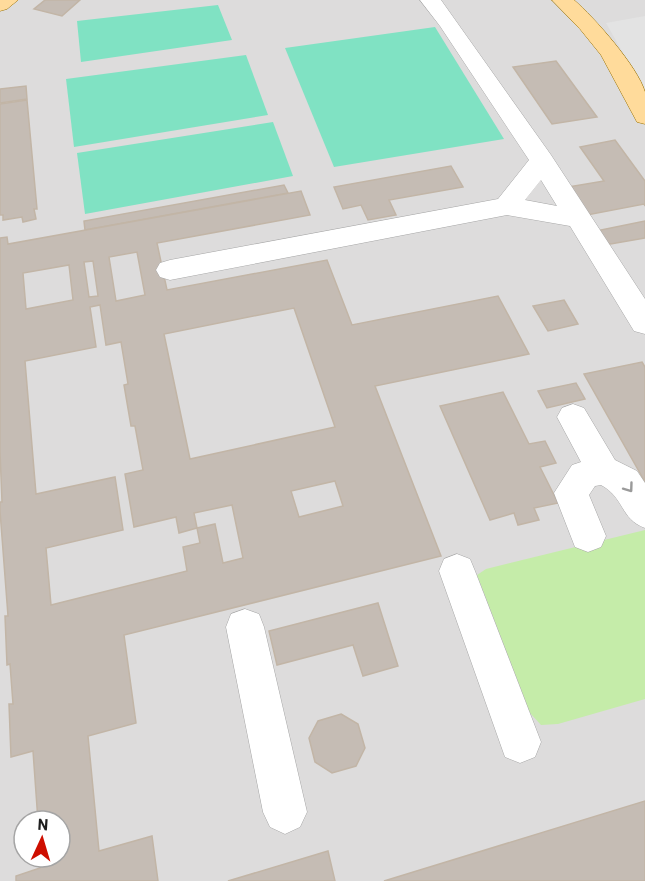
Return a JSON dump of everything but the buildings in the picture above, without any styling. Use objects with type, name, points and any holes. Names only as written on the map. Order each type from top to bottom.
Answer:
[{"type":"main road","points":[[0,5],[8,0]]},
{"type":"main road","points":[[562,0],[577,12],[603,43],[638,101],[645,117]]},
{"type":"main road","points":[[588,2],[596,13],[603,43]]},
{"type":"lane","points":[[430,0],[448,22],[542,161],[645,323]]},
{"type":"lane","points":[[507,206],[542,161]]},
{"type":"lane","points":[[170,270],[507,206],[579,219]]},
{"type":"lane","points":[[573,417],[603,470],[625,481],[645,513]]},
{"type":"lane","points":[[588,536],[571,494],[584,475],[603,470]]},
{"type":"lane","points":[[457,571],[520,742]]},
{"type":"lane","points":[[245,627],[285,812]]},
{"type":"shaded area","points":[[0,0],[645,0],[645,881],[0,881]]},
{"type":"shaded area","points":[[645,16],[645,92],[606,23]]},
{"type":"green space","points":[[218,5],[232,40],[81,62],[77,21]]},
{"type":"green space","points":[[435,27],[504,139],[334,167],[285,48]]},
{"type":"green space","points":[[246,55],[268,115],[74,147],[66,79]]},
{"type":"green space","points":[[273,122],[293,176],[85,214],[77,153]]},
{"type":"green space","points":[[645,530],[645,699],[558,724],[541,725],[530,713],[477,575],[486,569]]}]
